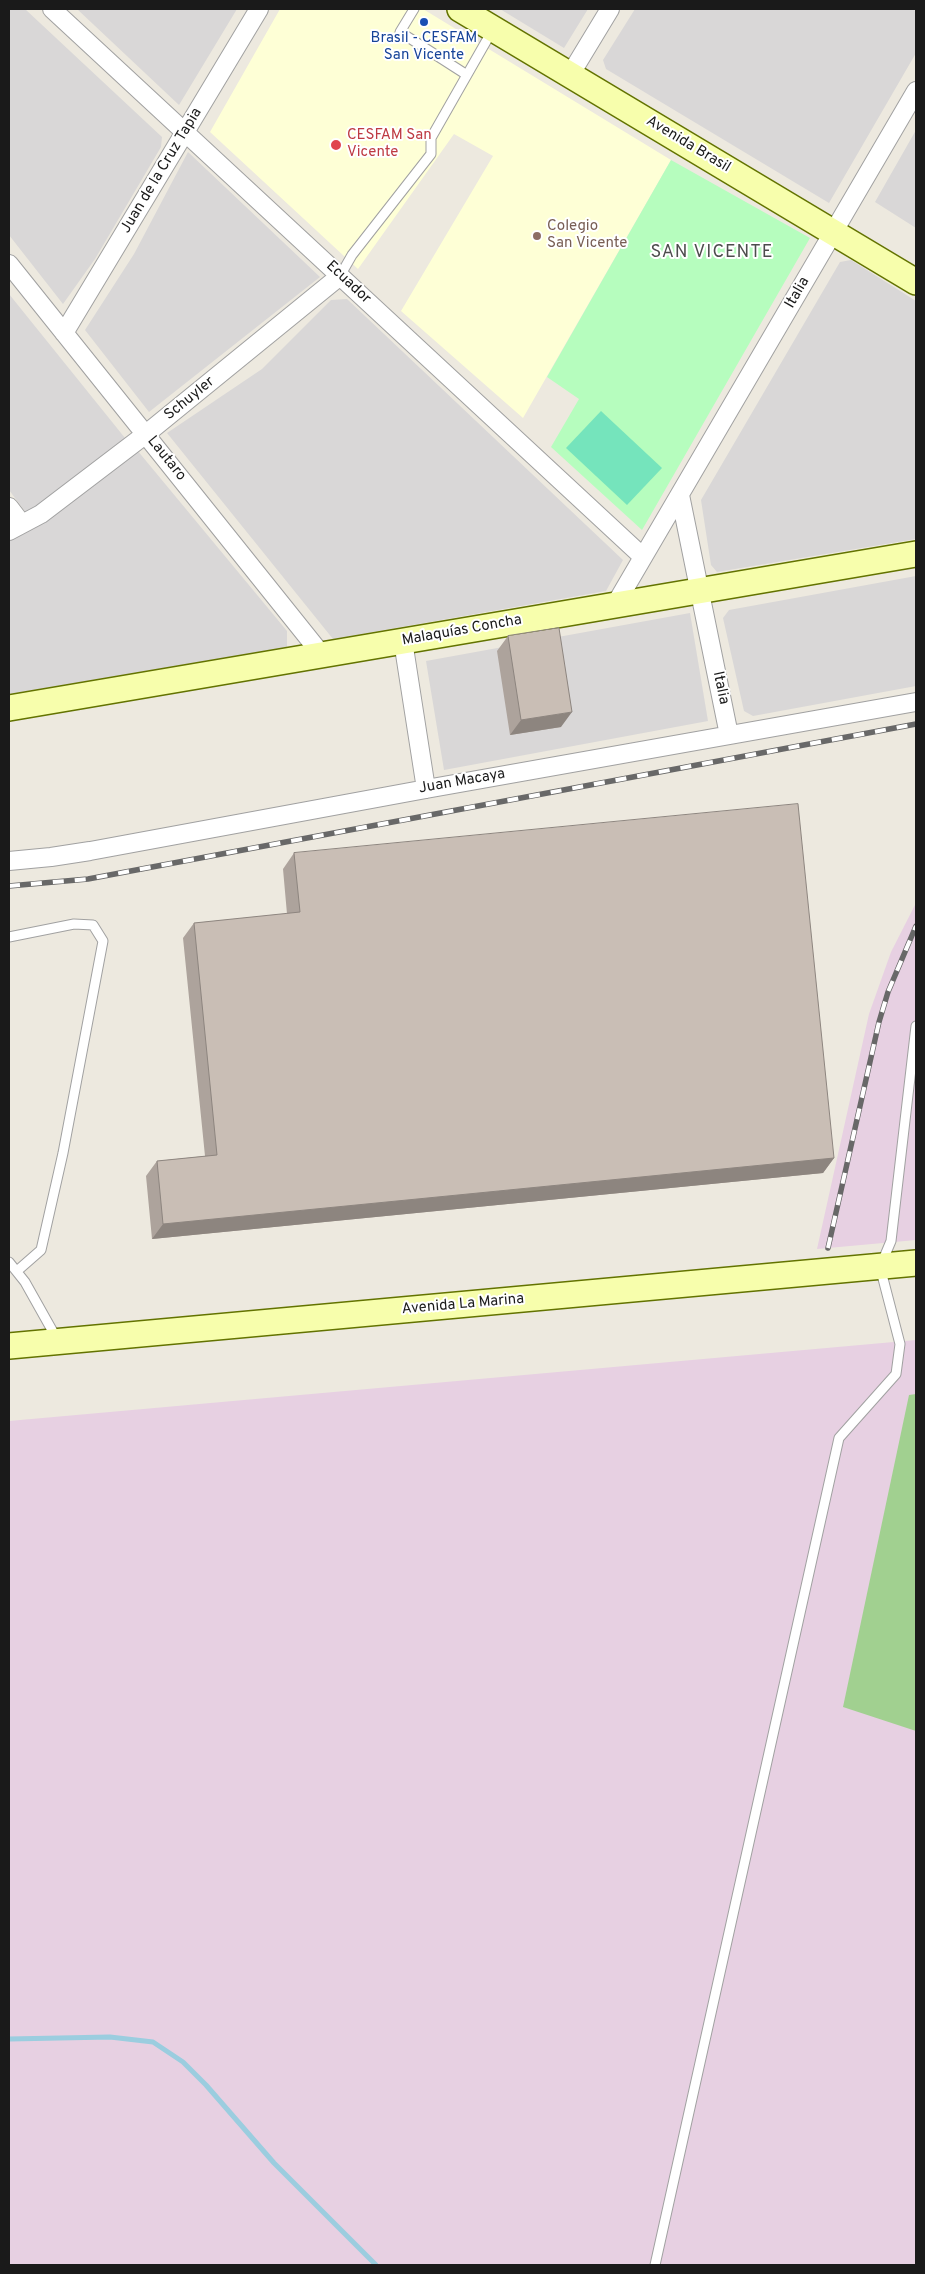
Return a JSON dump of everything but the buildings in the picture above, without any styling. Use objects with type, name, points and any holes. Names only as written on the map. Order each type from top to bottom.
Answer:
[{"type":"main road","name":"Avenida Brasil","points":[[460,9],[916,282]]},
{"type":"main road","name":"Malaquías Concha","points":[[9,708],[916,554]]},
{"type":"main road","name":"Avenida La Marina","points":[[9,1346],[916,1263]]},
{"type":"street","name":"Ecuador","points":[[52,9],[644,558]]},
{"type":"street","name":"Juan de la Cruz Tapia","points":[[64,333],[259,9]]},
{"type":"street","points":[[570,75],[610,9]]},
{"type":"street","name":"Italia","points":[[615,605],[916,91]]},
{"type":"street","name":"Lautaro","points":[[9,264],[322,655]]},
{"type":"street","name":"Schuyler","points":[[15,528],[41,514],[146,434],[340,276]]},
{"type":"street","name":"Italia","points":[[680,495],[730,735]]},
{"type":"street","points":[[9,508],[15,528]]},
{"type":"street","points":[[403,641],[426,789]]},
{"type":"street","name":"Juan Macaya","points":[[9,861],[51,858],[916,702]]},
{"type":"lane","points":[[414,9],[400,32],[467,75]]},
{"type":"lane","points":[[340,276],[352,255],[431,154],[431,138],[493,29]]},
{"type":"lane","points":[[9,937],[74,924],[93,925],[103,942],[63,1153],[41,1250],[16,1271]]},
{"type":"lane","points":[[655,2265],[839,1438],[896,1374],[900,1344],[880,1267],[891,1241],[916,1026]]},
{"type":"lane","points":[[9,1262],[26,1282],[58,1341]]},
{"type":"shaded area","points":[[9,9],[25,9],[162,137],[161,147],[95,259],[63,304],[9,235]]},
{"type":"shaded area","points":[[77,9],[237,9],[179,105]]},
{"type":"shaded area","points":[[280,9],[423,9],[671,160],[523,418],[401,311],[493,156],[454,134],[358,269],[210,132]]},
{"type":"shaded area","points":[[500,9],[588,9],[564,48]]},
{"type":"shaded area","points":[[635,9],[912,9],[916,11],[916,53],[829,203],[606,69],[603,60]]},
{"type":"shaded area","points":[[916,130],[916,228],[875,202]]},
{"type":"shaded area","points":[[188,152],[320,277],[149,412],[85,330],[134,254]]},
{"type":"shaded area","points":[[851,260],[916,301],[916,539],[717,572],[711,565],[701,500],[840,262]]},
{"type":"shaded area","points":[[9,294],[125,438],[27,514],[9,490]]},
{"type":"shaded area","points":[[347,299],[623,560],[606,591],[333,639],[167,433],[262,369],[331,300]]},
{"type":"shaded area","points":[[137,450],[287,631],[287,647],[9,694],[9,540],[38,526]]},
{"type":"shaded area","points":[[916,576],[916,686],[753,716],[744,711],[723,618],[729,610]]},
{"type":"shaded area","points":[[690,613],[708,721],[444,770],[426,661]]},
{"type":"shaded area","points":[[916,903],[916,1240],[817,1249],[869,1014],[891,952]]},
{"type":"shaded area","points":[[916,1340],[916,2265],[9,2265],[9,1421]]},
{"type":"green space","points":[[671,160],[810,238],[642,530],[551,447],[579,399],[547,377]]},
{"type":"green space","points":[[601,411],[662,468],[627,505],[566,448]]},
{"type":"green space","points":[[916,1394],[916,1731],[843,1707],[909,1395]]},
{"type":"waterway","points":[[9,2039],[110,2037],[153,2042],[183,2062],[206,2085],[274,2163],[376,2265]]},
{"type":"railway","points":[[9,886],[88,879],[916,724]]},
{"type":"railway","points":[[828,1248],[879,1022],[888,992],[916,926]]},
{"type":"place","name":"Brasil - CESFAM San Vicente","points":[[424,22]]},
{"type":"place","name":"CESFAM San Vicente","points":[[336,145]]},
{"type":"place","name":"Colegio San Vicente","points":[[537,236]]},
{"type":"district","name":"SAN VICENTE","points":[[712,253]]}]
